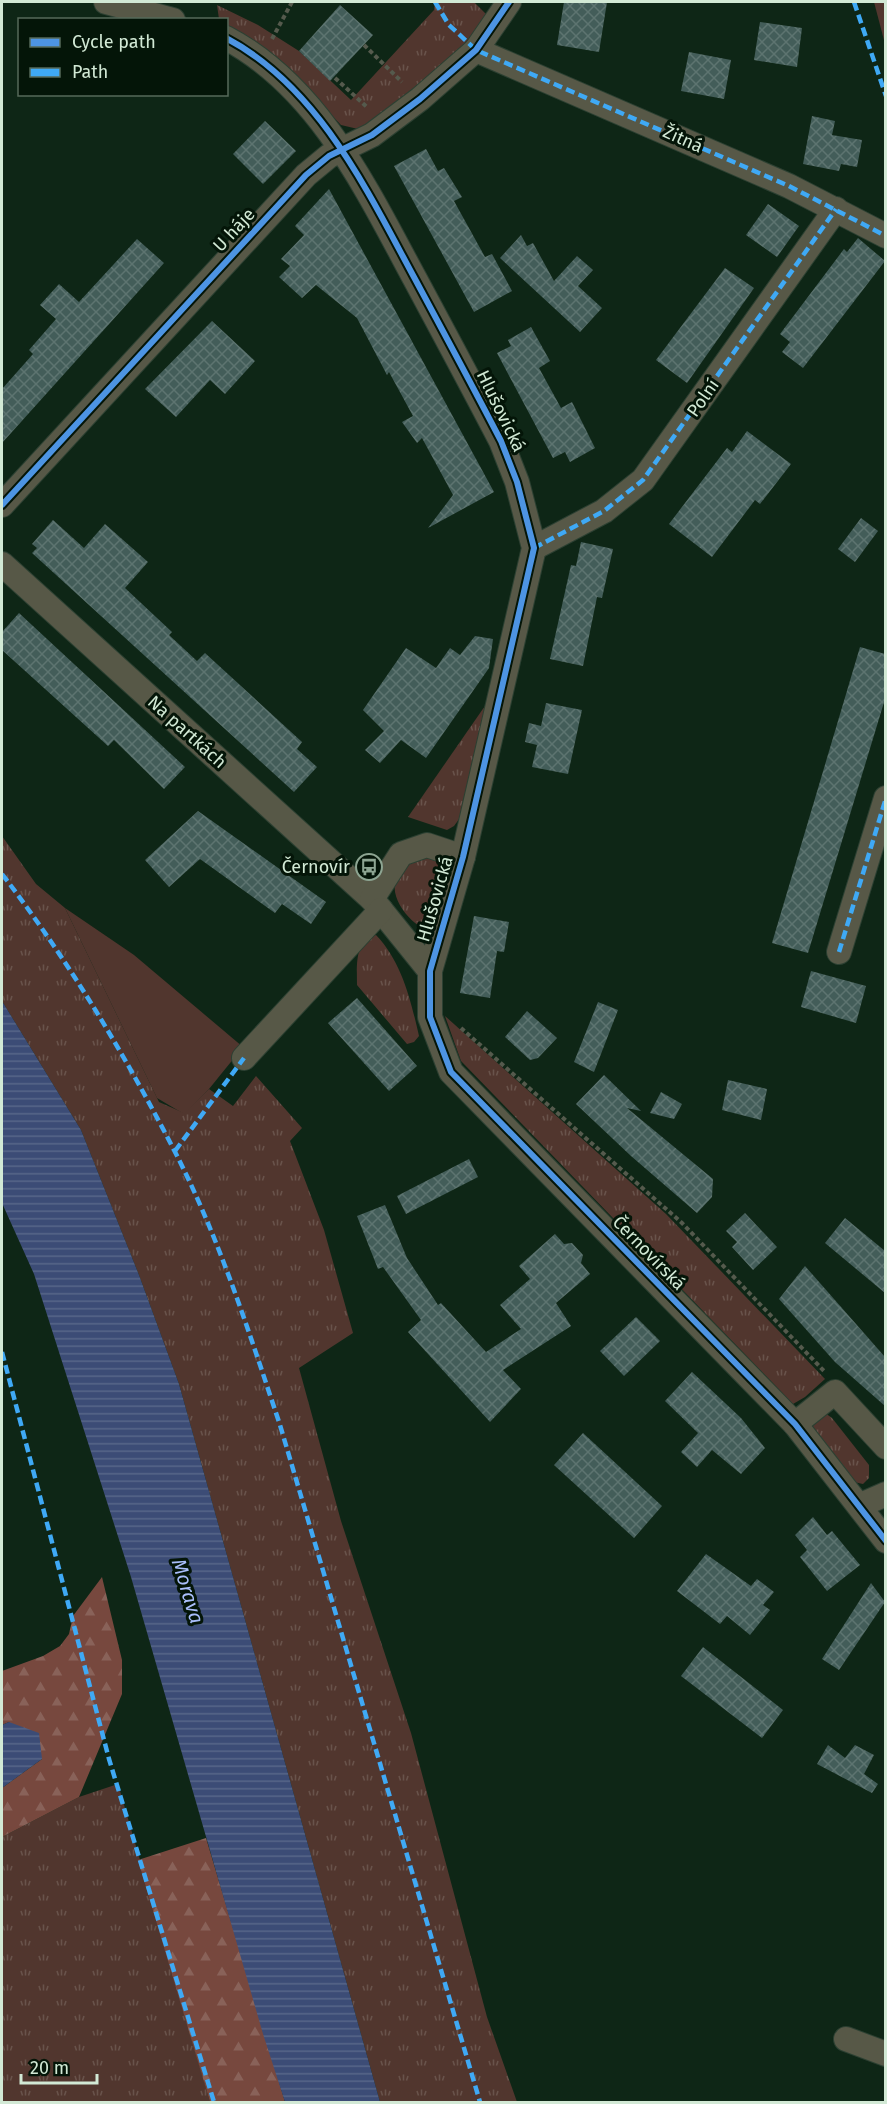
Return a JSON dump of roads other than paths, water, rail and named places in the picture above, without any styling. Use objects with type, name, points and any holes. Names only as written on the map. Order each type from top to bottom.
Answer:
[{"type":"street","points":[[106,2],[166,18]]},
{"type":"street","name":"U háje","points":[[2,505],[291,190],[317,165],[386,125],[420,99],[476,50],[508,2]]},
{"type":"street","name":"Hlušovická","points":[[228,39],[260,61],[291,88],[342,150],[368,192],[501,441],[517,482],[534,548],[463,857],[430,971]]},
{"type":"street","name":"Žitná","points":[[476,50],[618,110],[836,209],[885,236]]},
{"type":"street","name":"Polní","points":[[534,548],[604,511],[643,480],[836,209]]},
{"type":"street","name":"Na partkách","points":[[2,564],[376,905],[430,971]]},
{"type":"street","points":[[839,951],[885,798]]},
{"type":"street","name":"Hlušovická","points":[[244,1058],[376,905],[401,854],[427,845],[463,857]]},
{"type":"street","name":"Černovírská","points":[[430,971],[430,1017],[450,1072],[795,1424],[861,1505],[885,1540]]},
{"type":"street","points":[[795,1424],[835,1392],[885,1447]]},
{"type":"street","points":[[861,1505],[885,1494]]},
{"type":"street","points":[[846,2039],[885,2054]]},
{"type":"water","name":"Morava","points":[[2,1001],[81,1130],[139,1275],[179,1384],[380,2102],[285,2102],[263,2034],[131,1577],[34,1274],[2,1203]]},
{"type":"water","points":[[9,1722],[39,1733],[42,1759],[2,1788],[2,1725]]},
{"type":"place","name":"Černovír","points":[[369,867]]}]
